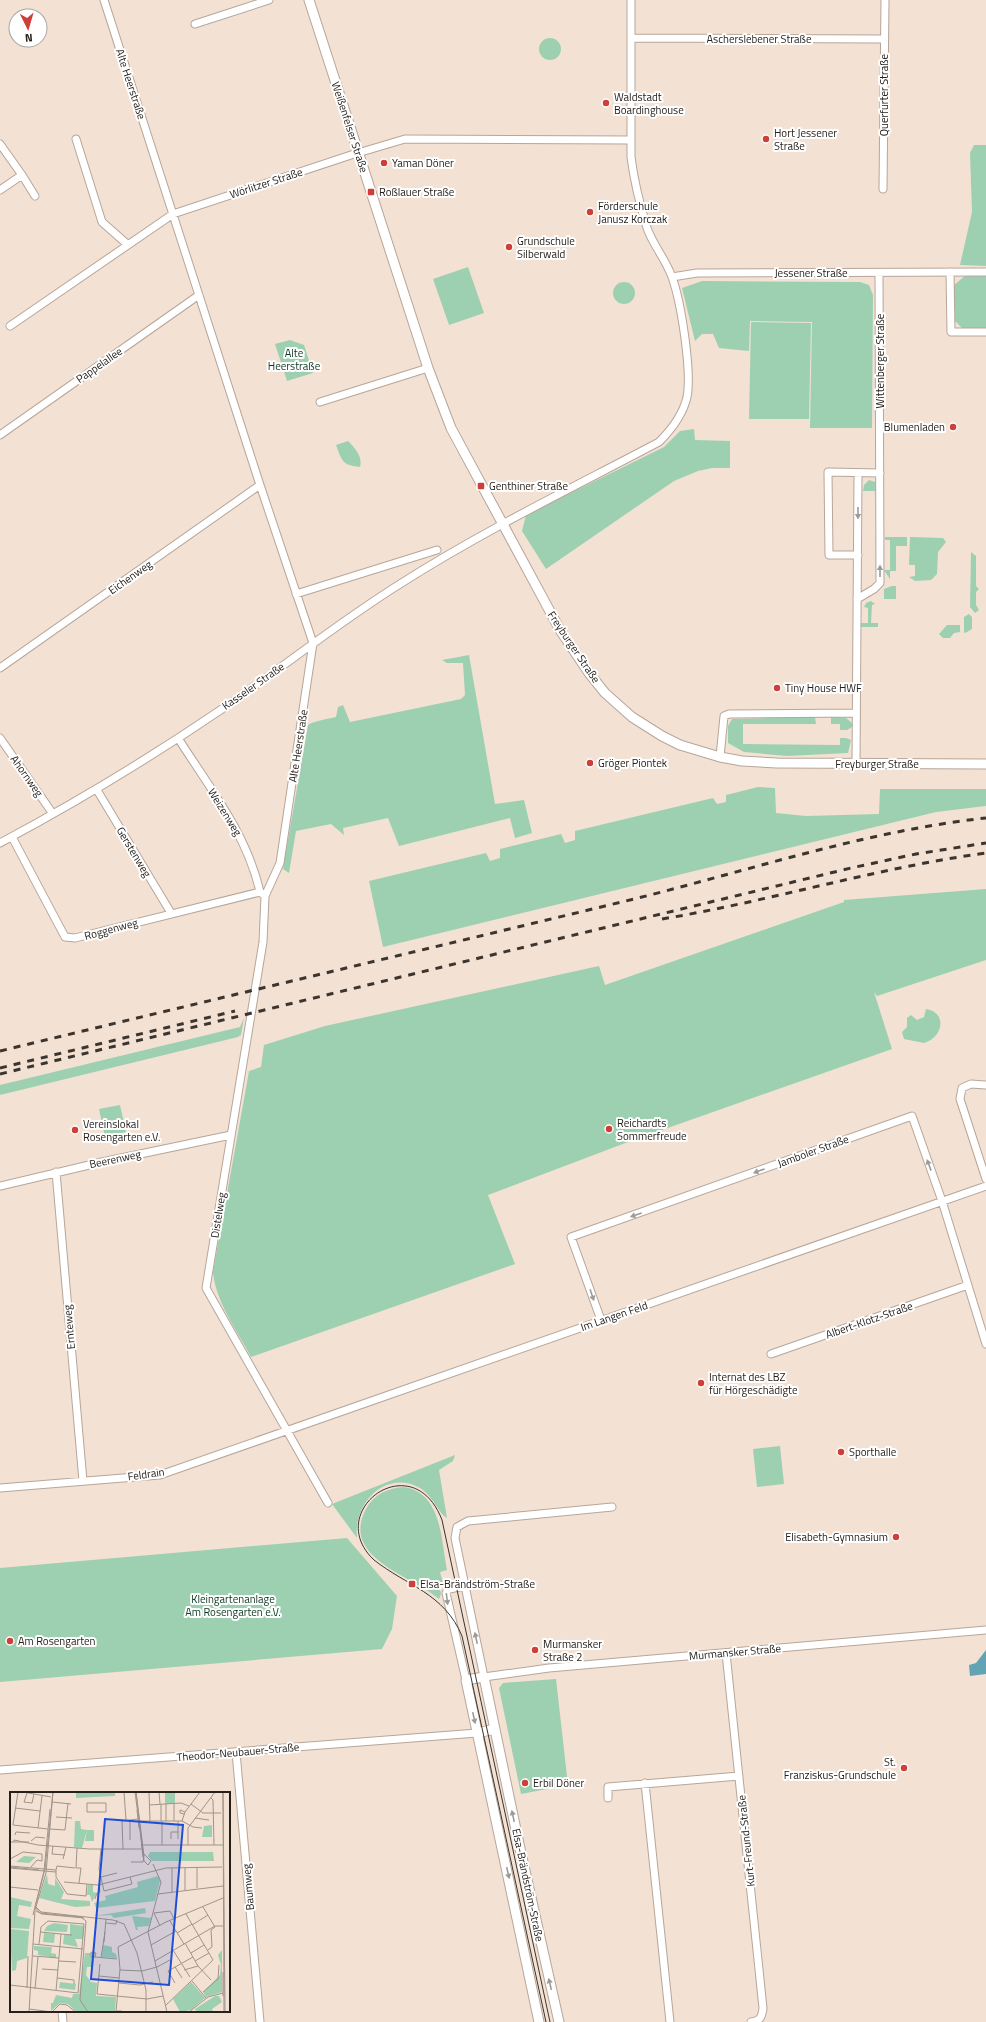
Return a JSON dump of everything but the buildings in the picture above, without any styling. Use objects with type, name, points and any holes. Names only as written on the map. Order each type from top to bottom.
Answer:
[{"type":"street","name":"Alte Heerstraße","points":[[104,0],[260,485],[314,643],[280,863],[262,894]]},
{"type":"street","points":[[195,24],[269,0]]},
{"type":"street","name":"Weißenfelser Straße","points":[[309,0],[428,368],[458,443],[503,525]]},
{"type":"street","points":[[503,525],[659,442],[674,427],[687,397],[687,368],[684,326],[672,277],[648,229],[634,181],[631,140],[633,38],[632,0]]},
{"type":"street","name":"Querfurter Straße","points":[[883,189],[885,0]]},
{"type":"street","name":"Ascherslebener Straße","points":[[633,38],[884,39]]},
{"type":"street","points":[[76,139],[102,222],[127,244]]},
{"type":"street","points":[[359,153],[406,139],[631,140]]},
{"type":"street","points":[[0,144],[35,196]]},
{"type":"street","name":"Wörlitzer Straße","points":[[173,214],[359,153]]},
{"type":"street","points":[[0,190],[22,175]]},
{"type":"street","points":[[10,326],[127,244],[173,214]]},
{"type":"street","points":[[950,272],[951,332],[986,332]]},
{"type":"street","name":"Jessener Straße","points":[[672,277],[697,273],[986,272]]},
{"type":"street","name":"Wittenberger Straße","points":[[857,599],[874,589],[880,583],[879,273]]},
{"type":"street","name":"Pappelallee","points":[[0,434],[199,295]]},
{"type":"street","points":[[320,402],[428,368]]},
{"type":"street","points":[[858,555],[830,555],[828,472],[858,474],[880,473]]},
{"type":"street","points":[[856,764],[858,474]]},
{"type":"street","name":"Eichenweg","points":[[0,668],[260,485]]},
{"type":"street","name":"Kasseler Straße","points":[[0,843],[97,790],[222,708],[399,584],[478,537],[503,525]]},
{"type":"street","name":"Freyburger Straße","points":[[503,525],[560,630],[589,673],[605,693],[627,713],[652,730],[680,745],[720,757],[742,761],[856,764],[986,764]]},
{"type":"street","points":[[296,594],[437,550]]},
{"type":"street","points":[[720,757],[724,716],[729,714],[856,713]]},
{"type":"street","name":"Ahornweg","points":[[0,738],[53,814]]},
{"type":"street","name":"Weizenweg","points":[[178,738],[234,824],[249,856],[262,894]]},
{"type":"street","name":"Gerstenweg","points":[[97,790],[170,913]]},
{"type":"street","name":"Roggenweg","points":[[12,837],[65,937],[76,938],[170,913],[262,894]]},
{"type":"street","name":"Distelweg","points":[[262,894],[263,942],[206,1288],[328,1503]]},
{"type":"street","points":[[986,1084],[971,1084],[962,1088],[960,1099],[986,1179]]},
{"type":"street","name":"Jamboler Straße","points":[[600,1320],[571,1237],[912,1116],[942,1201],[986,1344]]},
{"type":"street","name":"Beerenweg","points":[[0,1186],[56,1172],[231,1135]]},
{"type":"street","name":"Ernteweg","points":[[56,1172],[83,1481]]},
{"type":"street","name":"Im Langen Feld","points":[[286,1431],[986,1186]]},
{"type":"street","name":"Albert-Klotz-Straße","points":[[771,1354],[968,1285]]},
{"type":"street","name":"Feldrain","points":[[0,1488],[160,1474],[286,1431]]},
{"type":"street","name":"Elsa-Brändström-Straße","points":[[559,2022],[519,1844],[454,1538],[455,1531],[460,1524],[468,1521],[612,1507]]},
{"type":"street","name":"Elsa-Brändström-Straße","points":[[465,1586],[449,1589],[446,1593],[539,2022]]},
{"type":"street","name":"Murmansker Straße","points":[[484,1676],[548,1668],[986,1630]]},
{"type":"street","name":"Kurt-Freund-Straße","points":[[726,1653],[763,2008],[762,2016],[757,2021],[751,2022]]},
{"type":"street","points":[[466,1680],[484,1676]]},
{"type":"street","points":[[477,1733],[495,1729]]},
{"type":"street","name":"Theodor-Neubauer-Straße","points":[[0,1770],[477,1733]]},
{"type":"street","name":"Baumweg","points":[[236,1752],[260,2022]]},
{"type":"street","points":[[608,1798],[608,1787],[739,1776]]},
{"type":"street","points":[[645,1783],[670,2022]]},
{"type":"street","points":[[62,2012],[63,2022]]},
{"type":"green space","points":[[550,38],[558,41],[561,49],[558,57],[550,60],[542,57],[539,49],[542,41]]},
{"type":"green space","points":[[974,145],[986,145],[986,266],[960,265],[972,212],[970,153]]},
{"type":"green space","points":[[468,267],[484,313],[449,325],[433,279]]},
{"type":"green space","points":[[966,275],[986,276],[986,329],[963,329],[955,321],[953,286]]},
{"type":"green space","points":[[702,281],[860,282],[869,285],[873,295],[872,428],[810,428],[812,322],[750,321],[749,351],[719,348],[713,334],[702,334],[695,341],[682,288]]},
{"type":"green space","points":[[624,282],[628,283],[634,289],[634,297],[628,303],[624,304],[620,303],[614,297],[613,293],[614,289],[620,283]]},
{"type":"green space","points":[[751,322],[811,323],[809,419],[749,419]]},
{"type":"green space","name":"Alte Heerstraße","points":[[290,340],[304,345],[313,373],[287,381],[275,344]]},
{"type":"green space","points":[[694,429],[695,440],[730,441],[730,468],[712,468],[698,471],[674,481],[546,569],[522,531],[526,515],[664,447],[680,431]]},
{"type":"green space","points":[[348,441],[359,456],[361,463],[360,467],[350,465],[341,458],[336,445]]},
{"type":"green space","points":[[869,480],[875,482],[876,491],[863,491],[864,485]]},
{"type":"green space","points":[[885,537],[907,537],[907,546],[896,546],[896,571],[890,571],[890,579],[884,570],[890,570],[890,540],[885,540]]},
{"type":"green space","points":[[910,537],[943,538],[946,542],[938,552],[937,574],[931,580],[915,581],[909,577],[915,576],[915,565],[909,565]]},
{"type":"green space","points":[[971,552],[976,556],[976,586],[979,589],[976,592],[976,605],[979,610],[975,613],[970,607]]},
{"type":"green space","points":[[896,586],[896,599],[884,599],[884,589]]},
{"type":"green space","points":[[871,601],[875,604],[872,605],[871,623],[878,623],[878,627],[861,627],[861,623],[868,623],[868,608],[864,607],[866,603]]},
{"type":"green space","points":[[969,614],[972,617],[972,629],[964,633],[964,617]]},
{"type":"green space","points":[[947,625],[960,625],[960,632],[954,633],[950,638],[943,638],[939,634]]},
{"type":"green space","points":[[469,655],[495,804],[524,800],[532,833],[515,838],[510,818],[399,846],[388,818],[343,828],[344,835],[331,824],[296,831],[289,873],[283,869],[308,725],[317,721],[336,717],[338,707],[343,705],[350,722],[461,699],[465,695],[463,663],[447,663],[442,660]]},
{"type":"green space","points":[[815,717],[816,724],[743,724],[743,744],[840,745],[840,738],[846,738],[851,740],[848,753],[787,756],[744,752],[728,743],[728,726],[732,719]]},
{"type":"green space","points":[[831,717],[846,718],[852,723],[852,727],[847,730],[840,730],[840,724],[831,724]]},
{"type":"green space","points":[[758,787],[775,788],[776,813],[806,816],[879,814],[880,789],[986,789],[986,806],[936,812],[383,947],[369,881],[486,853],[490,861],[500,858],[500,849],[561,834],[565,843],[575,840],[575,831],[713,798],[717,804],[726,802],[726,795]]},
{"type":"green space","points":[[986,889],[986,960],[877,996],[874,992],[892,1049],[628,1142],[488,1195],[515,1264],[251,1357],[218,1295],[213,1272],[249,1071],[261,1067],[264,1045],[325,1026],[599,966],[605,985],[844,902],[844,900]]},
{"type":"green space","points":[[926,1009],[933,1011],[940,1019],[939,1030],[936,1036],[924,1043],[904,1039],[902,1032],[907,1027],[907,1018],[911,1015],[917,1020],[924,1017]]},
{"type":"green space","points":[[244,1018],[241,1035],[238,1037],[0,1095],[0,1085],[240,1027]]},
{"type":"green space","points":[[120,1105],[126,1132],[105,1137],[99,1109]]},
{"type":"green space","points":[[780,1446],[784,1484],[757,1487],[753,1449]]},
{"type":"green space","points":[[455,1455],[453,1461],[439,1470],[447,1518],[441,1513],[425,1491],[407,1483],[395,1483],[384,1486],[374,1493],[366,1502],[360,1513],[357,1525],[357,1538],[332,1504]]},
{"type":"green space","points":[[404,1487],[417,1491],[426,1498],[433,1508],[438,1520],[447,1570],[440,1572],[443,1583],[439,1584],[441,1594],[439,1599],[427,1590],[382,1563],[370,1553],[362,1540],[361,1526],[369,1504],[373,1499],[387,1490]]},
{"type":"green space","name":"Kleingartenanlage Am Rosengarten e.V.","points":[[347,1538],[397,1596],[392,1629],[382,1649],[0,1682],[0,1568]]},
{"type":"green space","points":[[556,1679],[568,1785],[521,1794],[499,1688],[503,1683]]},
{"type":"water","points":[[986,1650],[986,1674],[970,1676],[969,1665],[976,1663]]},
{"type":"tram line","points":[[546,2022],[462,1636],[454,1621],[435,1600],[374,1560],[361,1541],[359,1522],[365,1506],[378,1493],[394,1486],[412,1487],[429,1498],[442,1520],[550,2022]]},
{"type":"railway","points":[[0,1051],[634,899],[809,852],[897,832],[986,818]]},
{"type":"railway","points":[[0,1074],[851,868],[916,854],[986,843]]},
{"type":"railway","points":[[662,919],[703,912],[904,867],[986,853]]},
{"type":"railway","points":[[0,1068],[235,1011]]},
{"type":"place","name":"Waldstadt Boardinghouse","points":[[606,103]]},
{"type":"place","name":"Hort Jessener Straße","points":[[766,139]]},
{"type":"place","name":"Yaman Döner","points":[[384,163]]},
{"type":"place","name":"Roßlauer Straße","points":[[371,192]]},
{"type":"place","name":"Förderschule Janusz Korczak","points":[[590,212]]},
{"type":"place","name":"Grundschule Silberwald","points":[[509,247]]},
{"type":"place","name":"Blumenladen","points":[[953,427]]},
{"type":"place","name":"Genthiner Straße","points":[[481,486]]},
{"type":"place","name":"Tiny House HWF","points":[[777,688]]},
{"type":"place","name":"Gröger Piontek","points":[[590,763]]},
{"type":"place","name":"Reichardts Sommerfreude","points":[[609,1129]]},
{"type":"place","name":"Vereinslokal Rosengarten e.V.","points":[[75,1130]]},
{"type":"place","name":"Internat des LBZ für Hörgeschädigte","points":[[701,1383]]},
{"type":"place","name":"Sporthalle","points":[[841,1452]]},
{"type":"place","name":"Elisabeth-Gymnasium","points":[[896,1537]]},
{"type":"place","name":"Elsa-Brändström-Straße","points":[[412,1584]]},
{"type":"place","name":"Am Rosengarten","points":[[10,1641]]},
{"type":"place","name":"Murmansker Straße 2","points":[[535,1650]]},
{"type":"place","name":"St. Franziskus-Grundschule","points":[[904,1768]]},
{"type":"place","name":"Erbil Döner","points":[[525,1783]]}]
